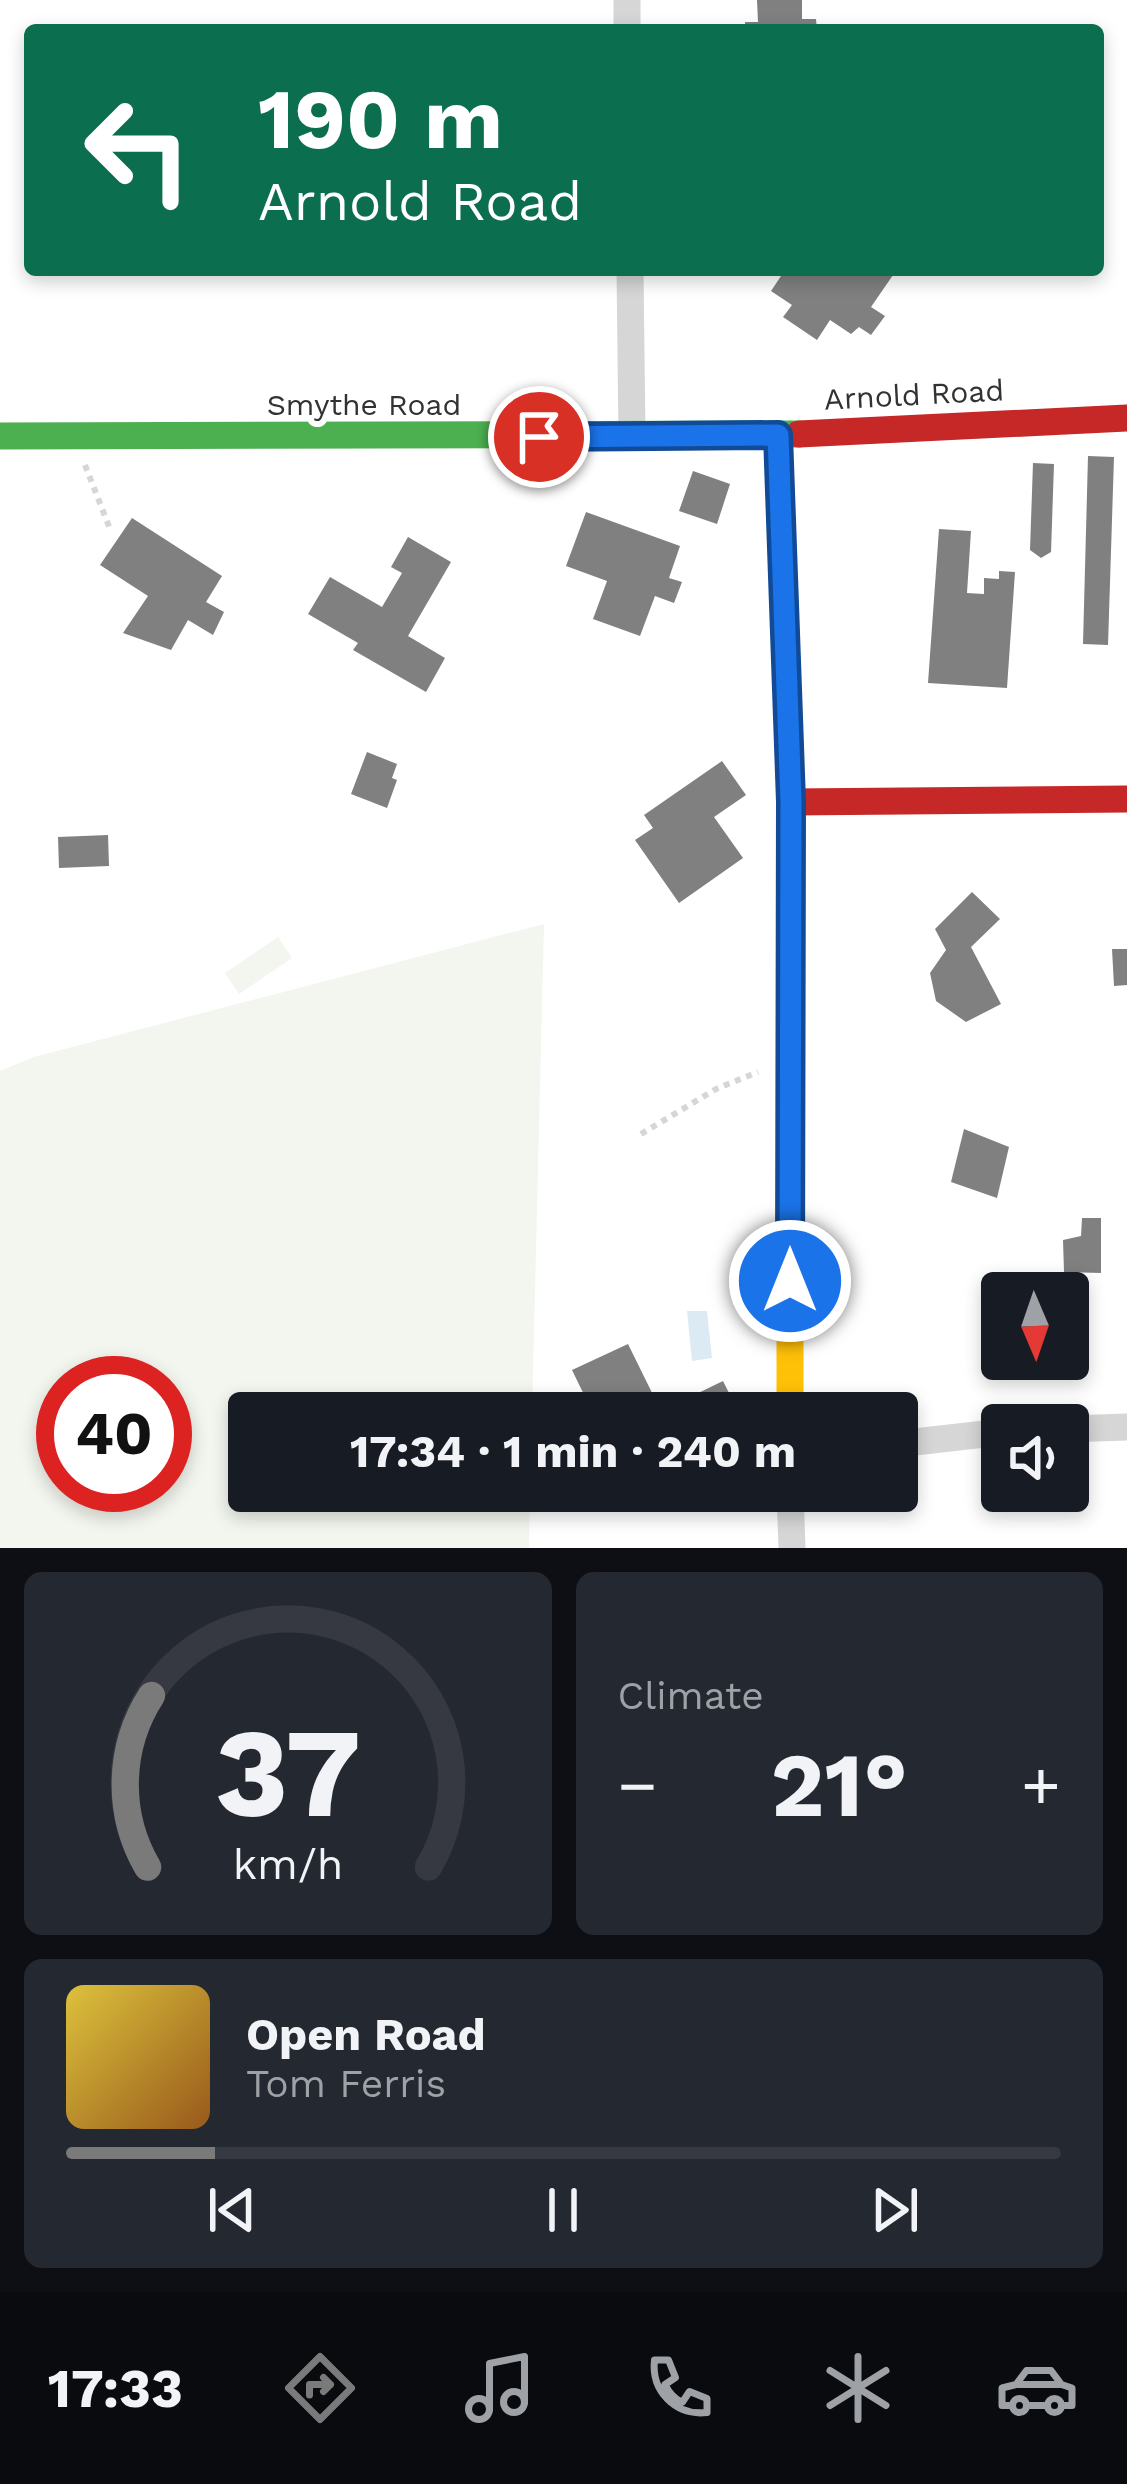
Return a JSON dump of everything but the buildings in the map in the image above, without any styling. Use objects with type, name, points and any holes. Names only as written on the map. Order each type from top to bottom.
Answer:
[{"type":"street","points":[[630,276],[632,437]]},
{"type":"street","name":"Arnold Road","points":[[632,437],[778,435],[1127,418]]},
{"type":"street","points":[[778,435],[791,802],[790,1392]]},
{"type":"street","name":"Smythe Road","points":[[0,436],[632,437]]},
{"type":"street","points":[[791,802],[1127,799]]},
{"type":"street","points":[[1089,1428],[1127,1427]]},
{"type":"street","points":[[918,1442],[981,1434]]},
{"type":"street","points":[[791,1512],[793,1548]]},
{"type":"path","points":[[76,439],[110,529]]},
{"type":"path","points":[[641,1134],[716,1089],[790,1060]]},
{"type":"shaded area","points":[[544,924],[533,1392],[228,1392],[228,1512],[530,1512],[529,1548],[0,1548],[0,1071],[34,1057]]},
{"type":"shaded area","points":[[278,937],[292,958],[239,994],[225,973]]},
{"type":"shaded area","points":[[687,1311],[707,1311],[712,1358],[692,1361]]},
{"type":"traffic: fast","points":[[0,436],[799,434]]},
{"type":"traffic: slow","points":[[790,1114],[790,1392]]},
{"type":"traffic: jam","points":[[799,434],[1127,418]]},
{"type":"traffic: jam","points":[[778,435],[791,802],[790,1114]]},
{"type":"traffic: jam","points":[[791,802],[1127,799]]},
{"type":"route","points":[[539,437],[778,435],[791,802],[790,1281]]}]
